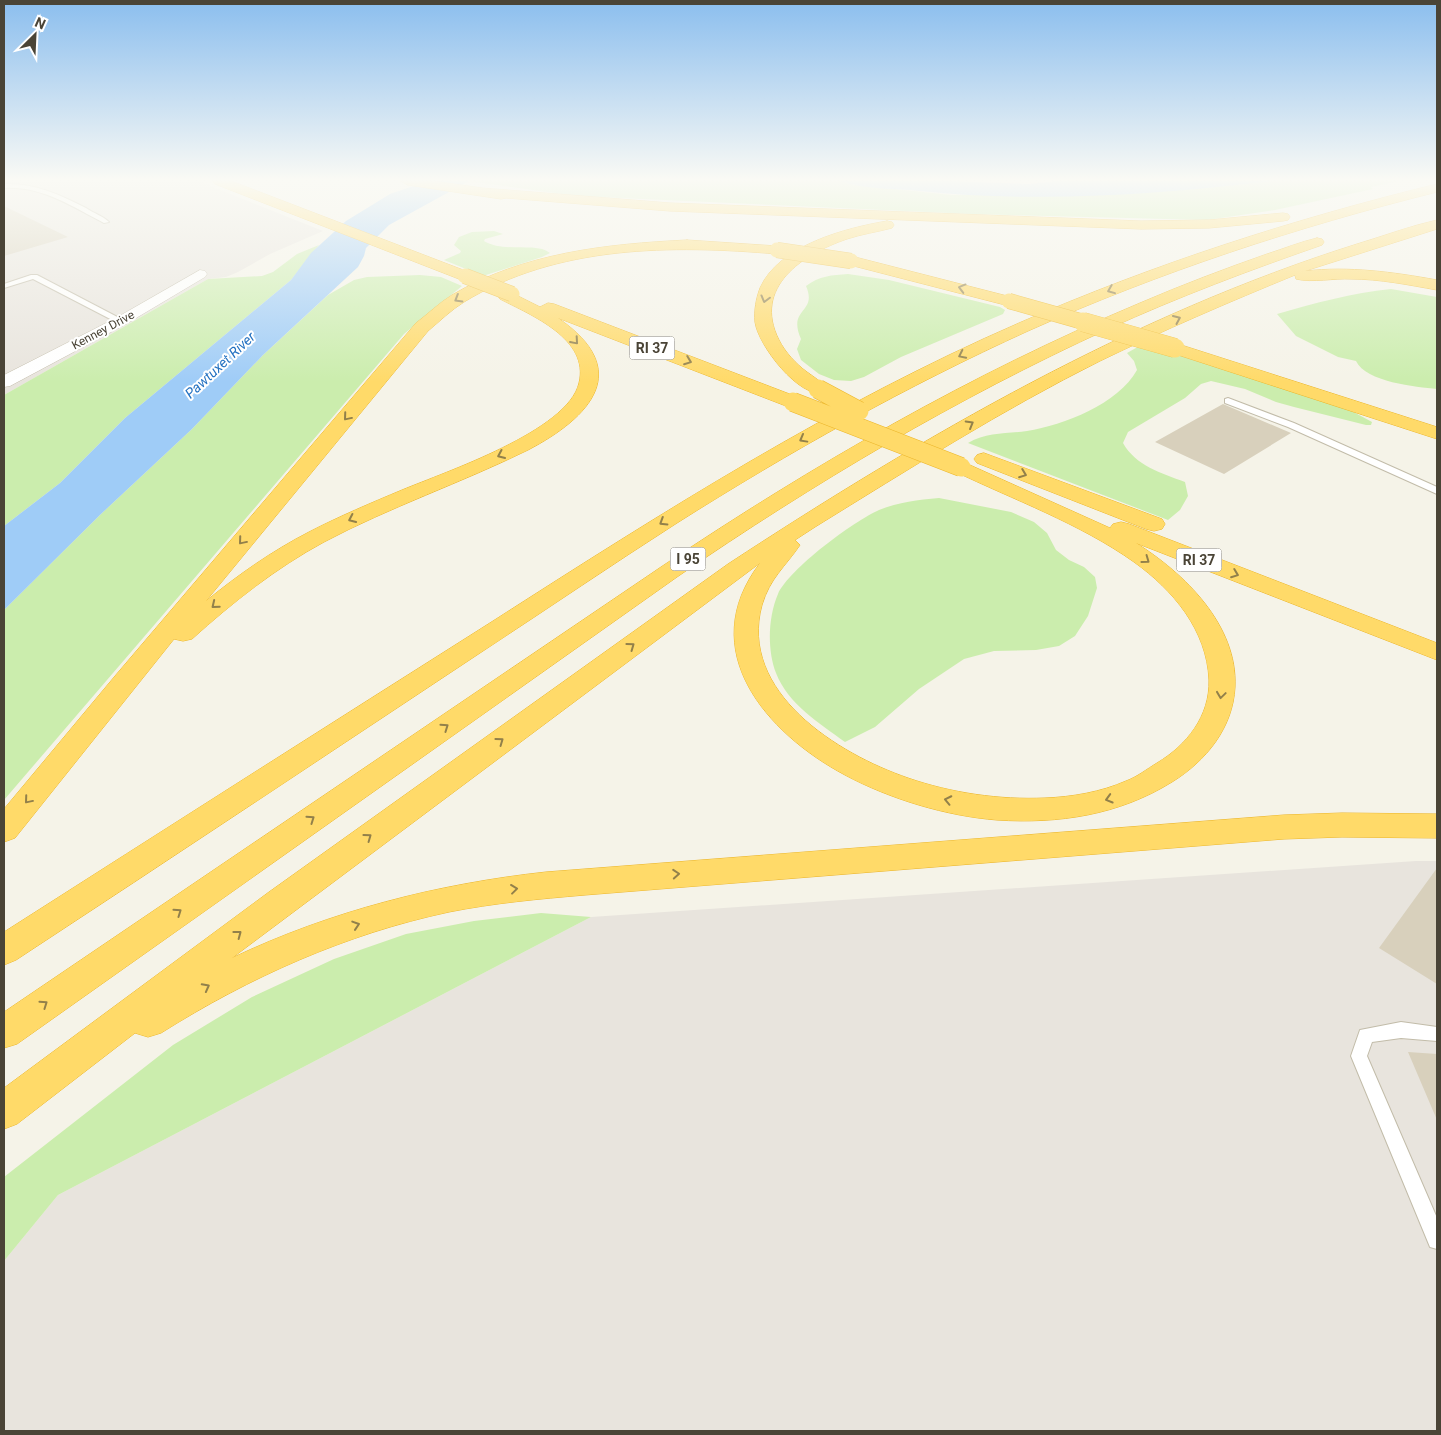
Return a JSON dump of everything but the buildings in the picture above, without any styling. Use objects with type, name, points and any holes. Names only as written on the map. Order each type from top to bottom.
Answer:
[{"type":"highway","points":[[53,771],[172,643],[208,611],[259,572],[314,538],[352,519],[524,445],[553,427],[584,396],[590,377],[589,364],[584,352],[571,336],[550,320],[509,295],[395,248]]},
{"type":"highway","points":[[4,830],[124,682],[422,327],[449,304],[476,288],[506,276],[549,262],[594,252],[625,248]]},
{"type":"highway","points":[[780,248],[851,261],[1009,301],[1174,348],[1437,414]]},
{"type":"highway","points":[[813,248],[781,271],[771,284],[765,297],[762,313],[765,329],[770,342],[783,360],[818,389],[861,412],[970,462],[1129,548],[1156,567],[1177,587],[1203,619],[1214,641],[1221,665],[1222,686],[1219,707],[1212,726],[1196,750],[1166,774],[1132,791],[1088,804],[1033,810],[976,806],[923,795],[868,774],[827,751],[790,722],[765,693],[750,664],[745,637],[749,604],[763,575],[782,552],[869,485]]},
{"type":"highway","points":[[4,950],[668,519],[844,416],[976,349],[1113,290],[1227,248]]},
{"type":"highway","name":"I 95","points":[[4,1032],[693,556],[775,502],[889,433],[1026,360],[1158,300],[1300,248]]},
{"type":"highway","points":[[4,1111],[287,896],[736,569],[792,532],[967,425],[1059,375],[1159,327],[1316,262],[1361,248]]},
{"type":"highway","points":[[1247,290],[1291,278],[1328,274],[1386,277],[1437,285]]},
{"type":"highway","name":"RI 37","points":[[509,295],[793,402],[970,462],[1437,652]]},
{"type":"highway","points":[[1174,348],[1437,433]]},
{"type":"highway","points":[[970,462],[1182,535],[1437,637]]},
{"type":"highway","points":[[4,1118],[171,1007],[216,982],[264,959],[313,940],[403,911],[449,899],[551,884],[1284,827],[1342,825],[1437,826]]},
{"type":"street","name":"Kenney Drive","points":[[4,382],[11,371],[121,321],[200,274]]},
{"type":"lane","points":[[4,286],[34,276],[121,321]]},
{"type":"lane","points":[[1228,401],[1290,425],[1437,491]]},
{"type":"lane","points":[[1437,1034],[1401,1030],[1366,1035],[1359,1056],[1437,1240]]},
{"type":"shaded area","points":[[4,248],[284,248],[226,277],[208,279],[4,395]]},
{"type":"shaded area","points":[[1437,861],[1437,1431],[4,1431],[4,1261],[58,1195],[591,917]]},
{"type":"green space","points":[[317,248],[291,280],[125,418],[60,483],[4,526],[4,395],[208,279],[262,276],[273,272],[297,254]]},
{"type":"green space","points":[[457,248],[536,248],[550,253],[483,276],[444,260],[461,251]]},
{"type":"green space","points":[[848,274],[889,280],[1000,307],[1005,310],[1003,314],[901,357],[864,377],[851,381],[834,380],[819,374],[801,360],[797,349],[801,339],[798,321],[808,302],[809,295],[806,286],[821,278]]},
{"type":"green space","points":[[420,275],[441,277],[462,286],[404,334],[4,800],[4,610],[101,514],[192,429],[263,355],[328,295],[354,280],[367,277]]},
{"type":"green space","points":[[1391,289],[1437,297],[1437,389],[1380,379],[1361,368],[1356,361],[1338,357],[1296,336],[1277,314],[1334,299]]},
{"type":"green space","points":[[1143,344],[1348,409],[1372,422],[1371,425],[1276,402],[1245,389],[1211,381],[1201,384],[1185,398],[1128,432],[1123,443],[1128,451],[1142,463],[1158,472],[1185,482],[1188,496],[1180,510],[1168,520],[968,443],[989,435],[1027,431],[1057,424],[1104,403],[1128,382],[1137,370],[1134,361],[1127,353]]},
{"type":"green space","points":[[939,498],[1011,512],[1034,522],[1047,533],[1056,550],[1069,560],[1084,567],[1095,577],[1097,588],[1088,616],[1075,636],[1059,646],[1036,650],[994,651],[964,659],[919,689],[875,727],[845,742],[796,703],[781,684],[776,673],[771,654],[770,634],[772,613],[778,594],[784,584],[808,559],[854,524],[879,510],[894,505]]},
{"type":"green space","points":[[541,913],[591,917],[58,1195],[4,1261],[4,1177],[173,1045],[252,997],[334,959],[406,934],[474,921]]},
{"type":"water","name":"Pawtuxet River","points":[[317,248],[366,248],[358,267],[263,355],[192,429],[101,514],[4,610],[4,526],[60,483],[125,418],[291,280]]}]
